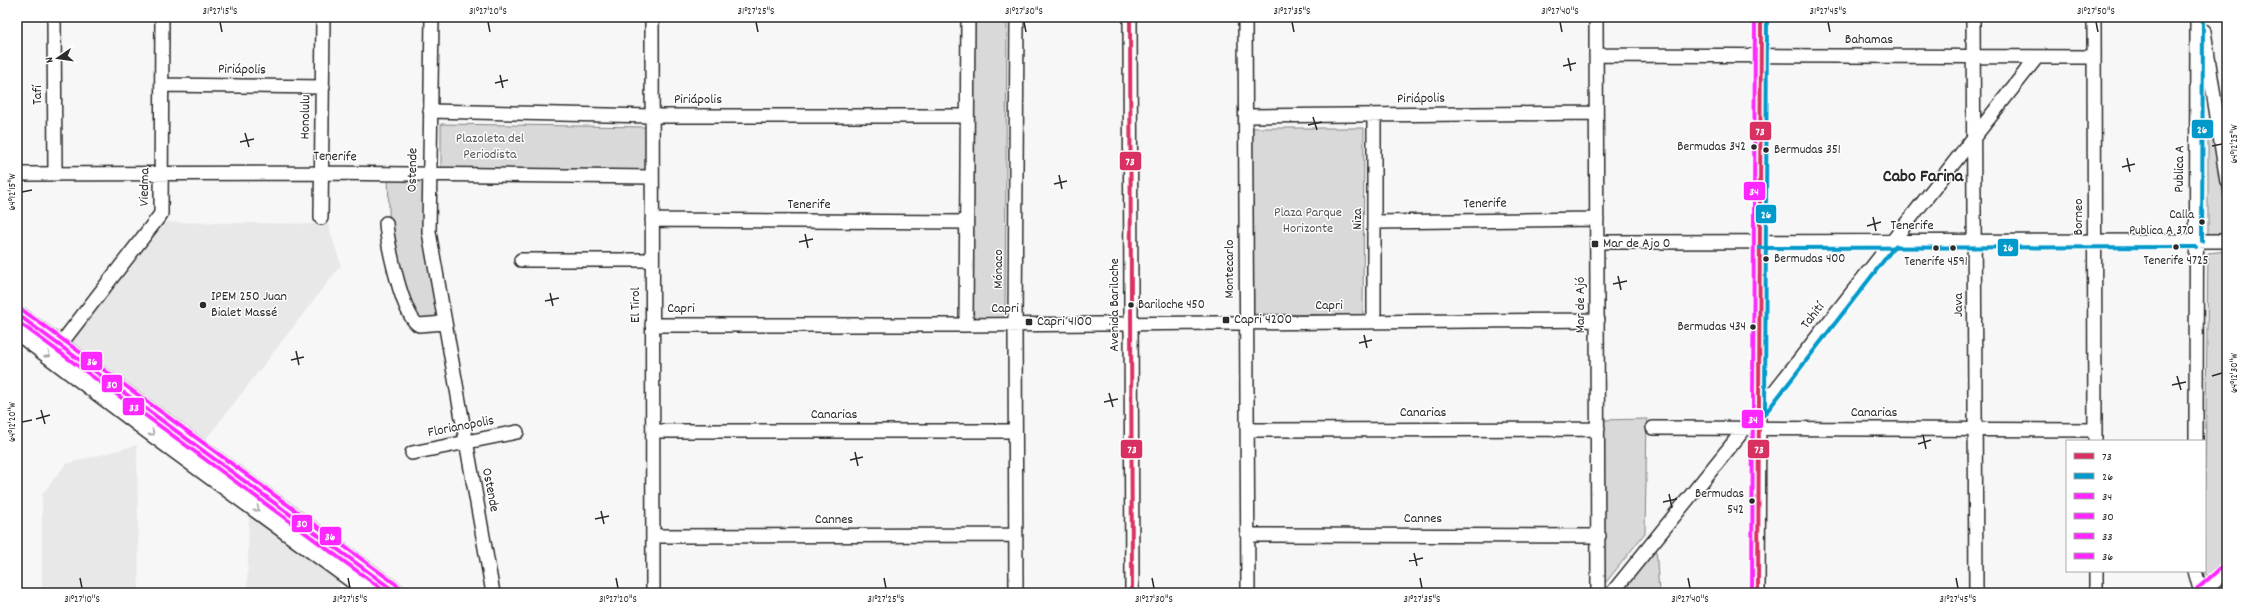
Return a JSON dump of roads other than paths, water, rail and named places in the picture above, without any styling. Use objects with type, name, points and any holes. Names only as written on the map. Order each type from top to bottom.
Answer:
[{"type":"main road","points":[[17,314],[398,593]]},
{"type":"main road","points":[[17,331],[148,430],[371,593]]},
{"type":"street","name":"Tafí","points":[[54,17],[55,173]]},
{"type":"street","name":"Viedma","points":[[59,346],[157,222],[161,214],[162,17]]},
{"type":"street","name":"Honolulu","points":[[321,218],[323,17]]},
{"type":"street","name":"Ostende","points":[[432,17],[429,232],[465,443],[493,593]]},
{"type":"street","name":"El Tirol","points":[[652,17],[653,593]]},
{"type":"street","points":[[966,325],[966,116],[968,17]]},
{"type":"street","name":"Mónaco","points":[[1016,593],[1015,325],[1017,17]]},
{"type":"street","name":"Avenida Bariloche","points":[[1130,17],[1132,593]]},
{"type":"street","name":"Montecarlo","points":[[1245,17],[1248,593]]},
{"type":"street","name":"Mar de Ajó","points":[[1596,17],[1598,593]]},
{"type":"street","points":[[1758,593],[1761,17]]},
{"type":"street","name":"Java","points":[[1974,17],[1976,593]]},
{"type":"street","name":"Borneo","points":[[2094,17],[2095,435]]},
{"type":"street","name":"Publica A","points":[[2196,440],[2197,17]]},
{"type":"street","points":[[2201,17],[2227,182]]},
{"type":"street","name":"Bahamas","points":[[1596,55],[2094,57]]},
{"type":"street","name":"Tahití","points":[[1612,593],[1759,411],[1890,242],[2037,57]]},
{"type":"street","name":"Piriápolis","points":[[162,85],[322,88]]},
{"type":"street","points":[[2197,108],[2216,108]]},
{"type":"street","name":"Piriápolis","points":[[430,111],[652,116],[966,116]]},
{"type":"street","name":"Piriápolis","points":[[1246,116],[1596,113]]},
{"type":"street","name":"Niza","points":[[1374,115],[1374,322]]},
{"type":"street","name":"Tenerife","points":[[17,174],[322,173],[652,177]]},
{"type":"street","name":"Tenerife","points":[[1374,222],[1597,219]]},
{"type":"street","name":"Tenerife","points":[[652,220],[966,222]]},
{"type":"street","points":[[386,223],[389,252],[410,318],[419,325],[444,323]]},
{"type":"street","name":"Tenerife","points":[[1597,242],[2227,241]]},
{"type":"street","points":[[521,260],[652,260]]},
{"type":"street","name":"Capri","points":[[652,325],[1015,325],[1598,320]]},
{"type":"street","name":"Canarias","points":[[1247,430],[1598,428]]},
{"type":"street","name":"Canarias","points":[[1653,428],[1975,429],[2095,435]]},
{"type":"street","name":"Canarias","points":[[653,431],[1015,431]]},
{"type":"street","name":"Florianopolis","points":[[412,453],[517,432]]},
{"type":"street","name":"Cannes","points":[[1248,535],[1599,536]]},
{"type":"street","name":"Cannes","points":[[653,536],[1015,536]]},
{"type":"street","points":[[2196,572],[2201,593],[2227,570]]},
{"type":"street","points":[[2096,572],[2096,593]]},
{"type":"place","name":"Bermudas 342","points":[[1754,147]]},
{"type":"place","name":"Bermudas 351","points":[[1766,150]]},
{"type":"place","name":"Calla Publica A 370","points":[[2202,222]]},
{"type":"place","name":"Mar de Ajo 0","points":[[1595,244]]},
{"type":"place","name":"Tenerife 4725","points":[[2176,247]]},
{"type":"place","name":"Tenerife 4591","points":[[1936,248]]},
{"type":"place","name":"Bermudas 400","points":[[1766,259]]},
{"type":"place","name":"IPEM 250 Juan Bialet Massé","points":[[203,305]]},
{"type":"place","name":"Bariloche 450","points":[[1131,305]]},
{"type":"place","name":"Capri 4200","points":[[1226,320]]},
{"type":"place","name":"Capri 4100","points":[[1029,322]]},
{"type":"place","name":"Bermudas 434","points":[[1753,327]]},
{"type":"place","name":"Bermudas 542","points":[[1752,501]]},
{"type":"district","name":"Cabo Farina","points":[[1923,177]]},
{"type":"park label","name":"Plazoleta del Periodista","points":[[490,148]]},
{"type":"park label","name":"Plaza Parque Horizonte","points":[[1308,222]]}]
